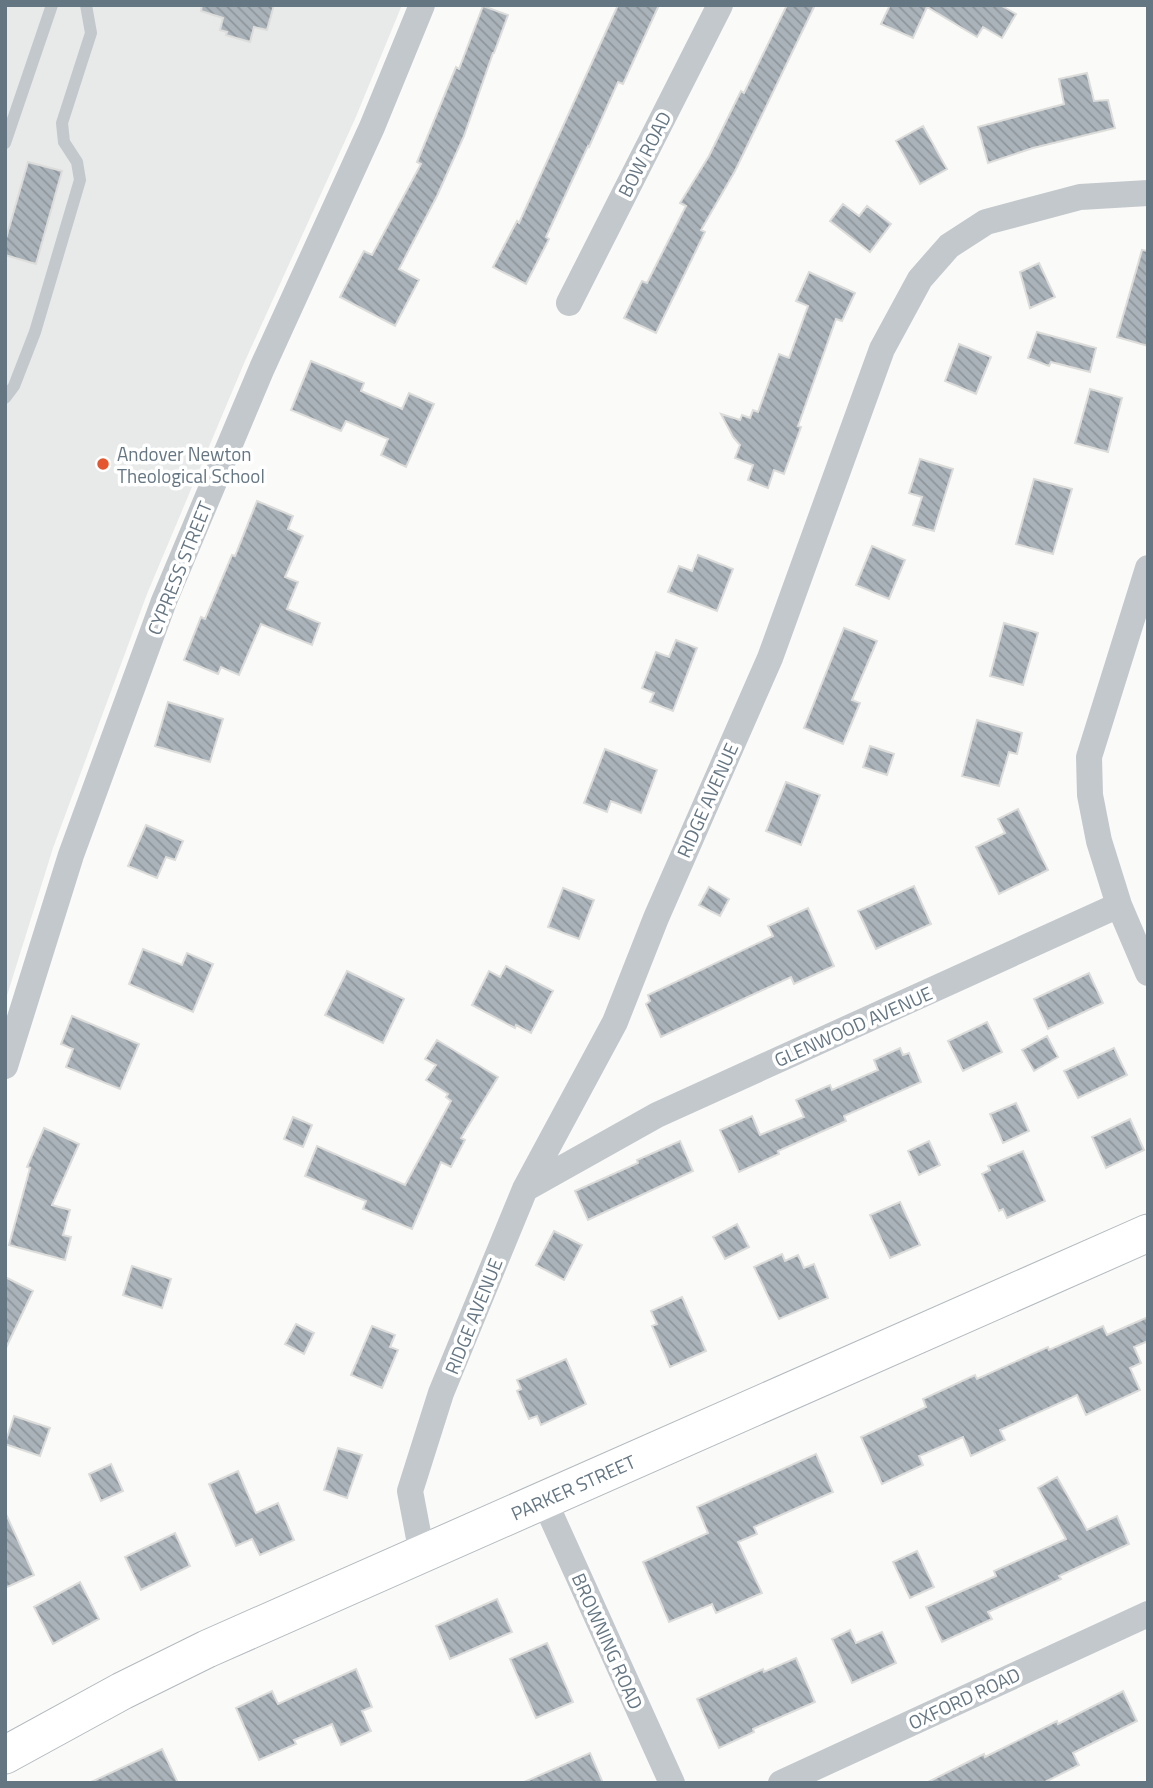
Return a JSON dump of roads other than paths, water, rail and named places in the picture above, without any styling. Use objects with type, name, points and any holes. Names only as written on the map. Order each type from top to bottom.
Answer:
[{"type":"main road","name":"PARKER STREET","points":[[5,1755],[188,1658],[1148,1233]]},
{"type":"street","name":"CYPRESS STREET","points":[[5,1066],[71,855],[164,601],[257,380],[372,127],[422,5]]},
{"type":"street","name":"BOW ROAD","points":[[569,303],[720,5]]},
{"type":"street","name":"RIDGE AVENUE","points":[[422,1554],[410,1491],[441,1393],[525,1189],[615,1022],[656,918],[770,658],[882,349],[920,279],[949,246],[986,222],[1080,197],[1148,193]]},
{"type":"street","points":[[1148,568],[1089,757],[1090,795],[1099,841],[1119,905],[1148,973]]},
{"type":"street","name":"GLENWOOD AVENUE","points":[[525,1189],[657,1115],[1119,905]]},
{"type":"street","name":"BROWNING ROAD","points":[[544,1500],[672,1783]]},
{"type":"street","name":"OXFORD ROAD","points":[[781,1783],[1148,1614]]},
{"type":"lane","points":[[5,143],[52,5]]},
{"type":"lane","points":[[5,398],[14,386],[39,319],[80,180],[77,162],[64,142],[62,123],[91,33],[86,5]]},
{"type":"place","name":"Andover Newton Theological School","points":[[103,464]]}]
